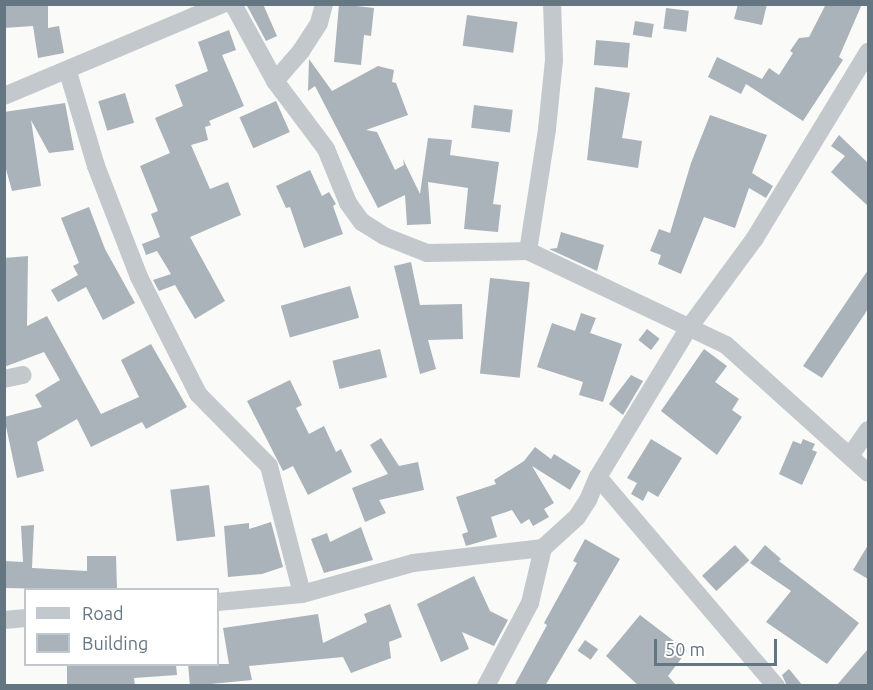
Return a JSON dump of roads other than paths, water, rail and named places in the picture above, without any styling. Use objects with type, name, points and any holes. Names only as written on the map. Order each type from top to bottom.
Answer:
[{"type":"street","points":[[4,96],[68,72],[223,4]]},
{"type":"street","points":[[233,4],[275,81],[326,149],[348,203],[362,222],[384,236],[427,253],[528,251],[688,329],[726,345],[868,472]]},
{"type":"street","points":[[275,81],[301,51],[319,23],[324,4]]},
{"type":"street","points":[[528,251],[548,129],[554,60],[552,4]]},
{"type":"street","points":[[486,686],[530,603],[543,548],[577,517],[598,477],[688,329],[755,238],[868,52]]},
{"type":"street","points":[[68,72],[96,166],[139,277],[198,394],[269,466],[302,594]]},
{"type":"street","points":[[4,379],[23,375]]},
{"type":"street","points":[[850,456],[868,430]]},
{"type":"street","points":[[598,477],[776,686]]},
{"type":"street","points":[[219,602],[302,594],[413,562],[543,548]]},
{"type":"street","points":[[4,620],[24,618]]}]
